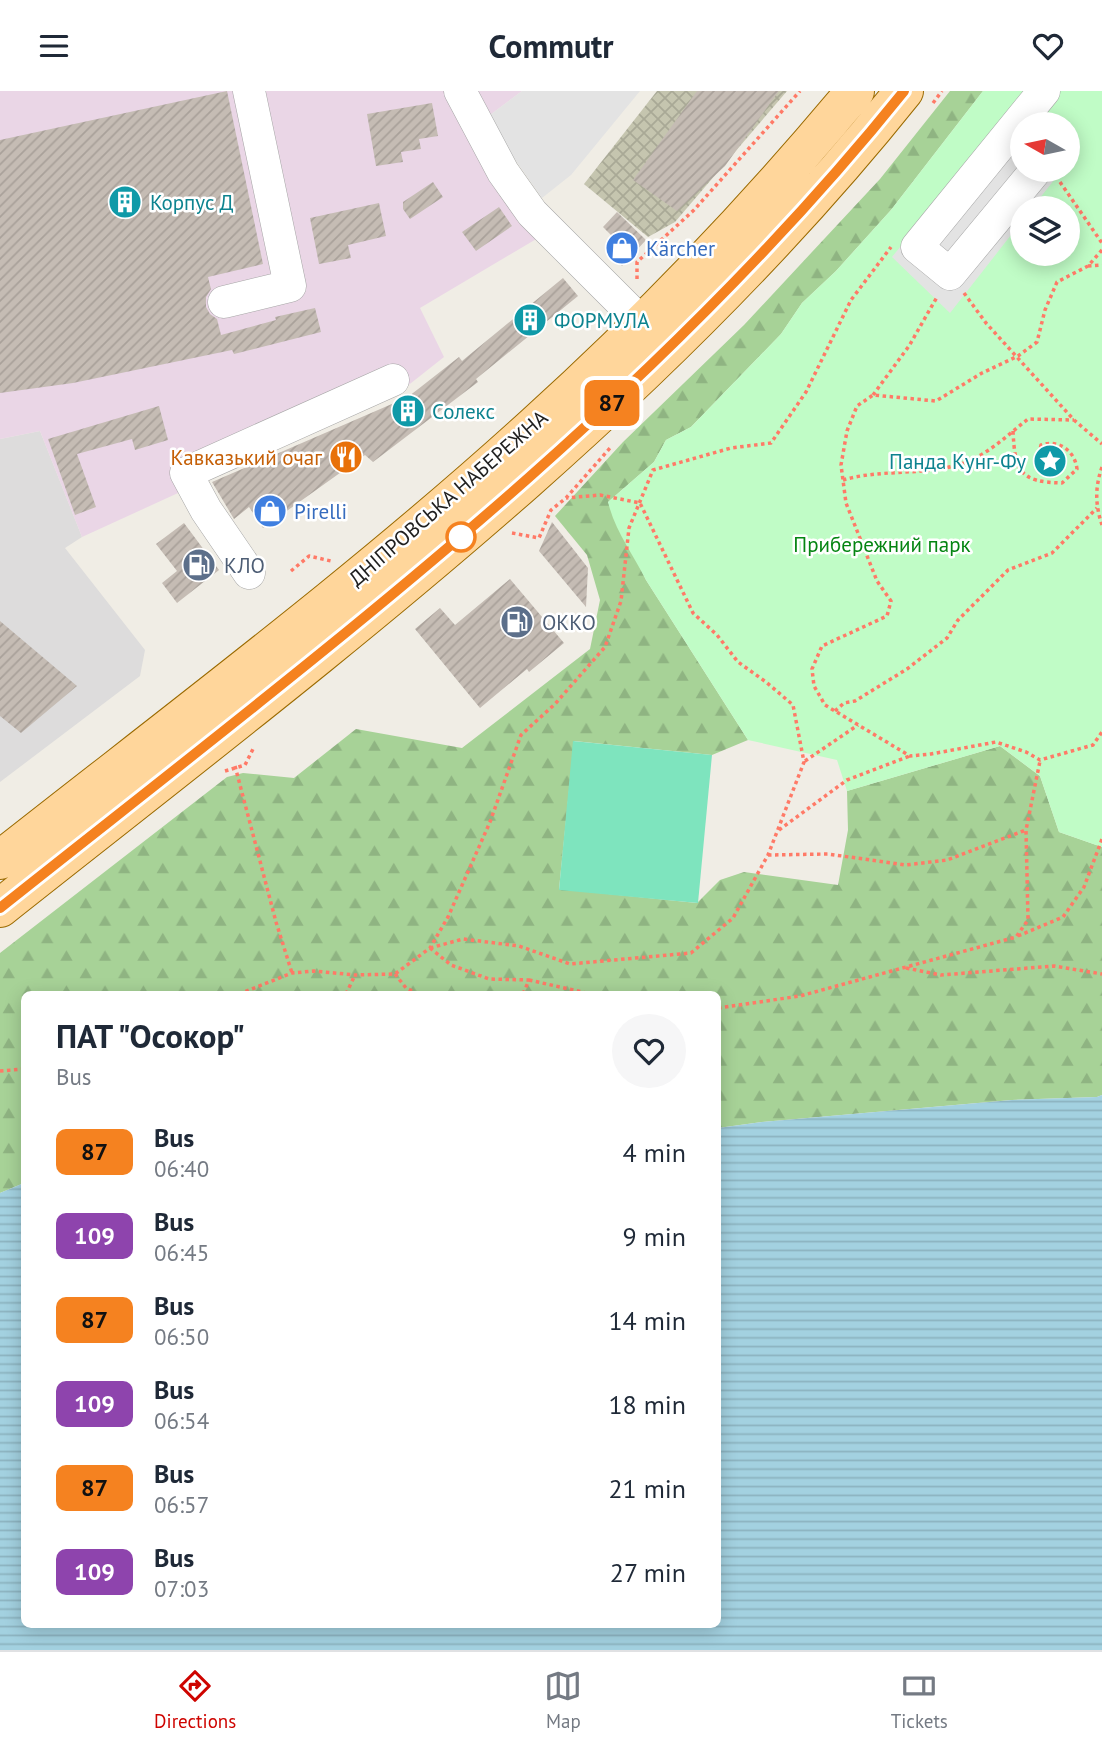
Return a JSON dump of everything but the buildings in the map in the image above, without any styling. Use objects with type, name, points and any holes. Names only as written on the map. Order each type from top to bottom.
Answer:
[{"type":"main road","name":"ДНІПРОВСЬКА НАБЕРЕЖНА","points":[[0,860],[380,558],[534,426],[642,323],[737,224],[855,91]]},
{"type":"main road","name":"ДНІПРОВСЬКА НАБЕРЕЖНА","points":[[7,890],[330,646],[566,445],[694,324],[797,216],[904,91]]},
{"type":"lane","points":[[224,302],[290,286],[249,91]]},
{"type":"lane","points":[[1032,112],[1044,91]]},
{"type":"lane","points":[[468,94],[503,172],[532,213],[642,323]]},
{"type":"lane","points":[[1010,146],[918,247],[950,274],[1036,182]]},
{"type":"lane","points":[[249,573],[206,510],[186,473],[393,380]]},
{"type":"path","points":[[1053,182],[1102,243]]},
{"type":"path","points":[[247,991],[292,973],[314,971],[355,975],[395,974],[430,947],[448,918],[490,822],[521,735],[555,704],[605,647],[621,601],[629,528],[653,470],[731,448],[771,443],[806,392],[851,300],[889,247],[918,247]]},
{"type":"path","points":[[873,395],[936,401],[982,373],[1018,356],[1037,342],[1045,310],[1058,282],[1087,266],[1102,250]]},
{"type":"path","points":[[1087,266],[1102,265]]},
{"type":"path","points":[[910,756],[825,705],[814,686],[812,669],[822,646],[887,616],[891,601],[877,581],[846,503],[841,465],[847,431],[857,407],[873,395],[909,346],[950,274],[986,323],[1074,420],[1102,444]]},
{"type":"path","points":[[843,480],[864,474],[945,468],[970,461],[992,448],[1028,419],[1074,420]]},
{"type":"path","points":[[1013,431],[1018,465],[1024,474],[1034,481],[1062,483],[1077,468],[1075,458],[1069,450],[1057,444],[1041,445],[1041,460],[1045,464],[1052,461]]},
{"type":"path","points":[[1102,467],[1096,483],[1097,508],[1102,525]]},
{"type":"path","points":[[566,498],[600,495],[640,503]]},
{"type":"path","points":[[430,947],[463,939],[519,946],[570,964],[691,953],[733,918],[768,855],[804,762],[793,705],[738,662],[717,635],[694,613],[640,503]]},
{"type":"path","points":[[834,711],[844,703],[855,701],[916,662],[947,638],[958,619],[1007,570],[1052,553],[1097,508]]},
{"type":"path","points":[[804,762],[858,725]]},
{"type":"path","points":[[777,832],[847,780],[910,756],[996,742],[1026,752],[1040,760],[1093,745],[1102,732]]},
{"type":"path","points":[[1016,937],[1028,921],[1026,829],[1040,760]]},
{"type":"path","points":[[235,767],[292,973]]},
{"type":"path","points":[[768,855],[828,854],[906,865],[947,860],[1026,829]]},
{"type":"path","points":[[721,1008],[800,996],[1016,937],[1063,917],[1084,887],[1102,839]]},
{"type":"path","points":[[430,947],[451,965],[489,979],[529,980],[578,991]]},
{"type":"path","points":[[904,968],[941,975],[1054,966],[1102,974]]},
{"type":"path","points":[[395,974],[406,988],[412,991]]},
{"type":"path","points":[[347,991],[355,975]]},
{"type":"path","points":[[524,991],[529,980]]},
{"type":"path","points":[[0,1071],[21,1069]]},
{"type":"shaded area","points":[[0,91],[522,91],[486,118],[538,238],[420,308],[444,357],[401,391],[82,537],[40,431],[0,439]]},
{"type":"shaded area","points":[[522,91],[640,91],[571,175],[542,198],[486,118]]},
{"type":"shaded area","points":[[657,91],[787,91],[675,222],[648,237],[584,184]]},
{"type":"shaded area","points":[[1013,107],[1016,112],[1010,112],[1010,182],[1053,182],[1041,196],[1010,196],[1010,236],[950,313],[892,257]]},
{"type":"shaded area","points":[[40,431],[82,537],[65,548],[145,650],[140,676],[0,782],[0,439]]},
{"type":"green space","points":[[950,91],[983,91],[891,210],[836,271],[802,303],[781,334],[691,427],[666,440],[654,462],[608,502],[646,580],[748,740],[712,755],[574,741],[559,889],[697,903],[720,880],[744,872],[838,885],[848,830],[847,791],[1000,746],[1040,776],[1059,832],[1102,847],[1102,1095],[1012,1100],[721,1128],[721,991],[21,991],[21,1184],[0,1193],[0,953],[227,777],[243,773],[294,778],[356,729],[462,748],[590,649],[600,600],[587,555],[555,516],[623,442],[744,325],[880,179]]},
{"type":"green space","name":"Прибережний парк","points":[[983,91],[1102,91],[1102,847],[1059,832],[1040,776],[1000,746],[847,791],[837,760],[748,740],[646,580],[620,533],[608,502],[654,462],[666,440],[691,427],[781,334],[802,303],[836,271],[891,210]]},
{"type":"green space","points":[[573,741],[712,755],[698,903],[559,890]]},
{"type":"water","points":[[1102,1095],[1102,1650],[0,1650],[0,1193],[21,1184],[21,1628],[721,1628],[721,1128],[1012,1100]]},
{"type":"bus line","name":"87","points":[[0,908],[330,646],[566,445],[694,324],[797,216],[904,91]]},
{"type":"place","name":"Корпус Д","points":[[125,202]]},
{"type":"place","name":"Kärcher","points":[[622,248]]},
{"type":"place","name":"ФОРМУЛА","points":[[530,320]]},
{"type":"place","name":"Солекс","points":[[408,411]]},
{"type":"place","name":"Кавказький очаг","points":[[346,457]]},
{"type":"place","name":"Панда Кунг-Фу","points":[[1050,461]]},
{"type":"place","name":"Pirelli","points":[[270,511]]},
{"type":"place","name":"КЛО","points":[[199,565]]},
{"type":"place","name":"ОККО","points":[[517,622]]}]
